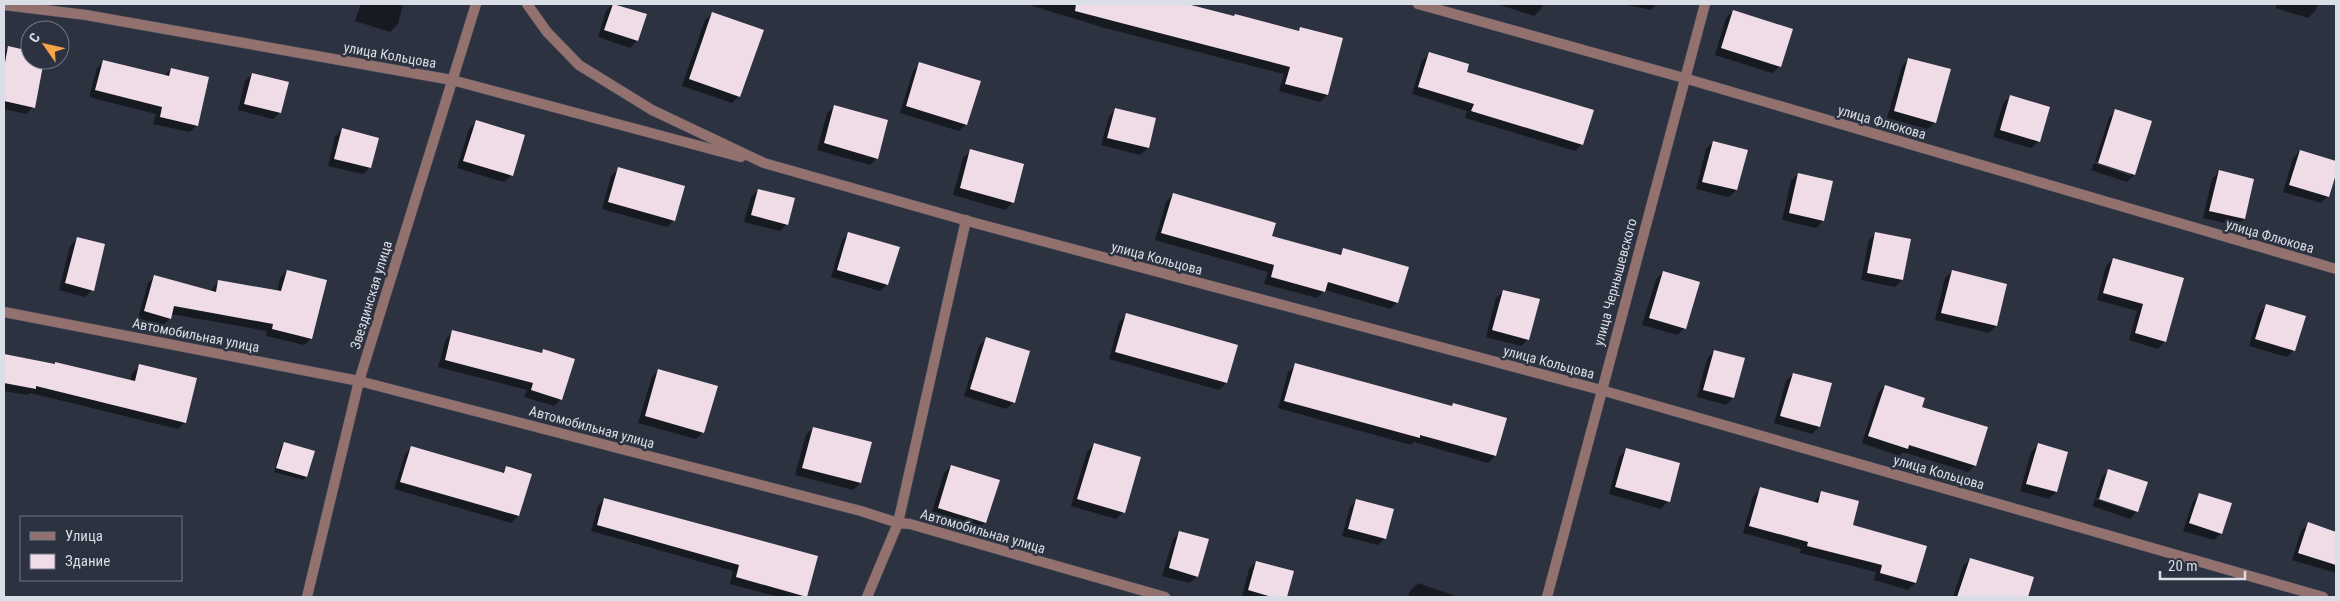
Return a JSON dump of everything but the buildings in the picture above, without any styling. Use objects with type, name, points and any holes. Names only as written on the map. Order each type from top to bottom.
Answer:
[{"type":"street","name":"Звездинская улица","points":[[307,597],[359,381],[476,4]]},
{"type":"street","name":"улица Кольцова","points":[[527,4],[547,32],[579,64],[652,110],[764,163]]},
{"type":"street","name":"улица Флюкова","points":[[1418,4],[1684,78],[2336,269]]},
{"type":"street","name":"улица Чернышевского","points":[[1547,597],[1705,4]]},
{"type":"street","name":"улица Кольцова","points":[[4,5],[86,15],[452,80],[1601,390],[2324,597]]},
{"type":"street","points":[[867,597],[898,523],[966,220]]},
{"type":"street","name":"Автомобильная улица","points":[[4,312],[359,381],[861,511],[1165,597]]}]
